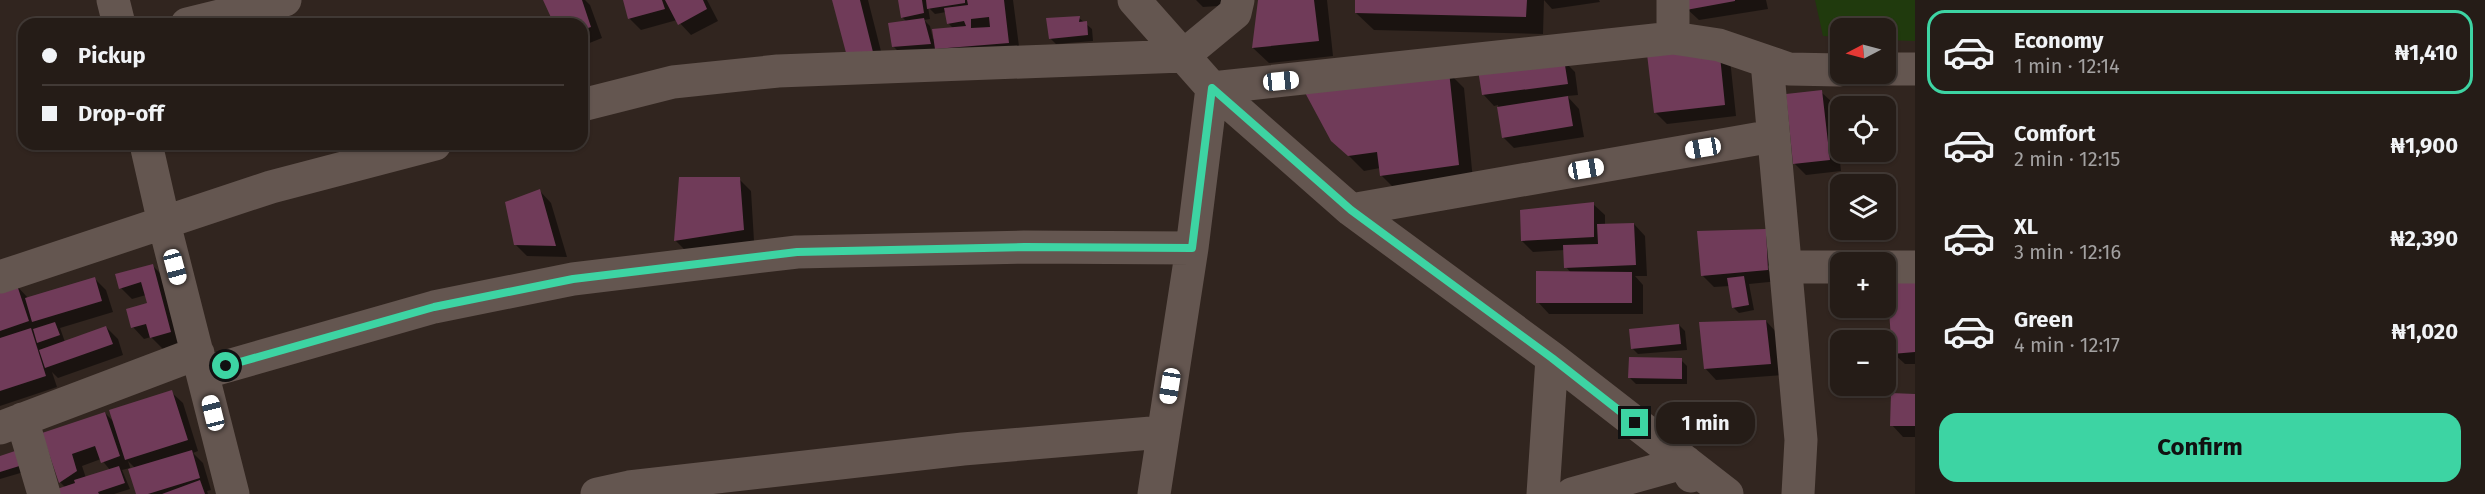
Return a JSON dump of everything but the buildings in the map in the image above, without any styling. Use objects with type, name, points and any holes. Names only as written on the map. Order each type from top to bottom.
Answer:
[{"type":"street","points":[[113,0],[118,18]]},
{"type":"street","points":[[212,18],[285,0]]},
{"type":"street","points":[[1134,0],[1212,88],[1351,210],[1552,358],[1727,494]]},
{"type":"street","points":[[588,103],[673,81],[778,71],[1183,56],[1235,13],[1238,0]]},
{"type":"street","points":[[1673,0],[1673,38]]},
{"type":"street","points":[[1212,88],[1673,38],[1719,45],[1789,69],[1830,70]]},
{"type":"street","points":[[1767,62],[1801,440],[1798,494]]},
{"type":"street","points":[[1896,69],[1915,69]]},
{"type":"street","points":[[1154,494],[1192,248],[1212,88]]},
{"type":"street","points":[[1351,210],[1773,136]]},
{"type":"street","points":[[147,150],[233,494]]},
{"type":"street","points":[[0,277],[271,187],[412,150]]},
{"type":"street","points":[[44,494],[11,424],[201,363],[434,307],[585,277],[797,252],[1024,247],[1192,248]]},
{"type":"street","points":[[1785,267],[1830,267]]},
{"type":"street","points":[[1896,267],[1915,267]]},
{"type":"street","points":[[1543,494],[1552,358]]},
{"type":"street","points":[[597,494],[629,488],[963,449],[1163,432]]},
{"type":"street","points":[[1572,494],[1686,462]]},
{"type":"street","points":[[1686,462],[1698,494]]},
{"type":"green space","points":[[1815,0],[1915,0],[1915,41],[1896,40],[1896,18],[1830,18],[1830,36],[1823,36]]},
{"type":"route","points":[[226,366],[434,307],[573,279],[797,252],[1024,247],[1192,248],[1212,88],[1351,210],[1552,358],[1635,423]]}]
